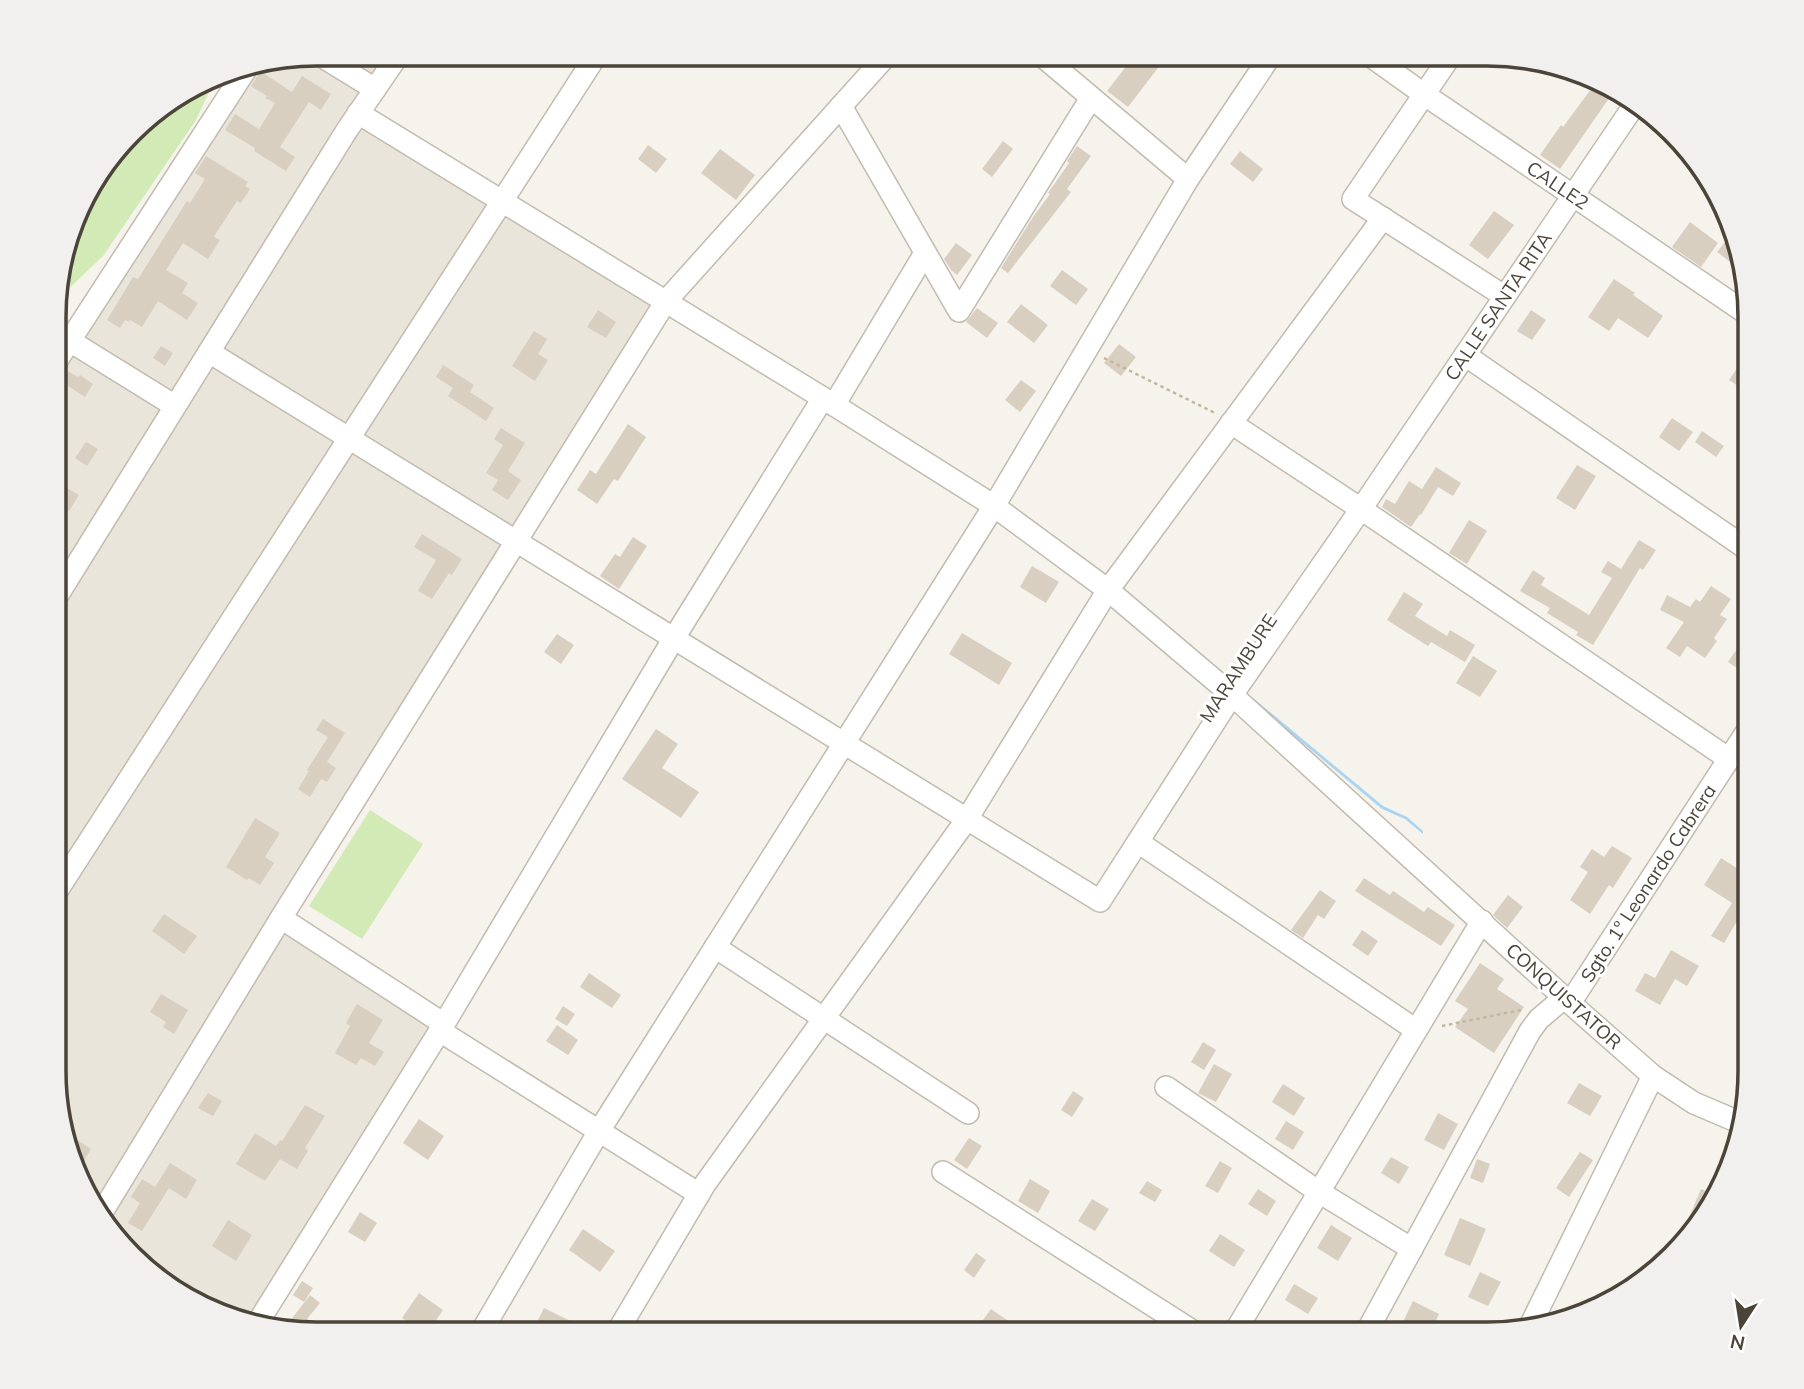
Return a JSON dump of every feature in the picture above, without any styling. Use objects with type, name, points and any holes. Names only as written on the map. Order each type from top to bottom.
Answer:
[{"type":"street","points":[[338,66],[375,89]]},
{"type":"street","points":[[66,582],[358,113],[391,66]]},
{"type":"street","points":[[66,877],[589,66]]},
{"type":"street","points":[[106,1206],[281,918],[666,301],[876,66]]},
{"type":"street","points":[[1054,66],[1188,179]]},
{"type":"street","points":[[487,1322],[599,1131],[994,506],[1188,179],[1264,66]]},
{"type":"street","name":"CALLE2","points":[[1384,66],[1737,307]]},
{"type":"street","points":[[1444,66],[1353,199],[1504,296]]},
{"type":"street","points":[[66,345],[239,79]]},
{"type":"street","points":[[841,106],[959,311],[1091,98]]},
{"type":"street","name":"CALLE SANTA RITA","points":[[967,818],[1100,901],[1232,695],[1630,112]]},
{"type":"street","name":"CONQUISTATOR","points":[[358,113],[994,506],[1108,590],[1232,695],[1653,1076],[1694,1103],[1733,1120]]},
{"type":"street","points":[[623,1322],[702,1189],[967,818],[1108,590],[1228,421],[1383,218]]},
{"type":"street","points":[[262,1316],[442,1027],[674,638],[925,253]]},
{"type":"street","points":[[209,352],[967,818]]},
{"type":"street","points":[[66,355],[175,406]]},
{"type":"street","points":[[1465,355],[1738,543]]},
{"type":"street","points":[[1228,421],[1361,509],[1738,743]]},
{"type":"street","name":"Sgto. 1º Leonardo Cabrera","points":[[1372,1322],[1530,1031],[1539,1019],[1567,1000],[1738,751]]},
{"type":"street","points":[[1138,842],[1416,1030]]},
{"type":"street","points":[[281,918],[599,1131],[702,1189]]},
{"type":"street","points":[[1241,1322],[1482,921]]},
{"type":"street","points":[[715,947],[968,1113]]},
{"type":"street","points":[[1534,1318],[1653,1076]]},
{"type":"street","points":[[1166,1087],[1319,1192],[1412,1249]]},
{"type":"street","points":[[943,1172],[1179,1322]]},
{"type":"path","points":[[1096,354],[1228,421]]},
{"type":"path","points":[[1438,1027],[1528,1009]]},
{"type":"shaded area","points":[[395,66],[365,111],[665,297],[268,920],[435,1024],[256,1315],[192,1289],[165,1271],[140,1249],[118,1224],[100,1197],[80,1152],[71,1120],[66,1071],[66,359],[246,77],[301,67]]},
{"type":"green space","points":[[209,91],[196,120],[103,256],[69,289],[80,237],[92,207],[118,165],[140,140],[165,118]]},
{"type":"green space","points":[[370,810],[423,844],[362,939],[309,906]]},
{"type":"water","points":[[1253,698],[1383,806],[1407,817],[1423,834],[1405,819],[1382,809],[1251,700]]},
{"type":"building","points":[[1126,66],[1159,66],[1128,107],[1107,91]]},
{"type":"building","points":[[262,73],[292,92],[302,76],[331,94],[321,110],[309,102],[280,147],[295,157],[286,171],[225,130],[235,114],[259,129],[275,103],[251,86],[258,74]]},
{"type":"building","points":[[1591,89],[1609,98],[1560,169],[1540,155],[1561,125],[1563,127]]},
{"type":"building","points":[[1003,141],[1013,149],[992,177],[982,169]]},
{"type":"building","points":[[648,145],[667,159],[656,173],[638,159]]},
{"type":"building","points":[[1077,146],[1091,156],[1067,189],[1071,192],[1008,273],[1001,268],[1050,194],[1048,193],[1069,163],[1067,161]]},
{"type":"building","points":[[720,149],[755,175],[736,200],[701,173]]},
{"type":"building","points":[[1240,151],[1263,169],[1253,182],[1230,164]]},
{"type":"building","points":[[206,156],[248,182],[245,186],[250,189],[241,203],[237,201],[215,235],[214,237],[220,240],[208,259],[183,243],[166,270],[188,283],[182,293],[198,303],[187,320],[158,301],[142,327],[125,320],[120,328],[107,320],[133,277],[138,279],[187,201],[190,203],[205,179],[195,173]]},
{"type":"building","points":[[1494,211],[1514,225],[1488,259],[1469,245]]},
{"type":"building","points":[[1690,222],[1718,243],[1701,267],[1672,247]]},
{"type":"building","points":[[1726,242],[1732,263],[1717,252]]},
{"type":"building","points":[[956,243],[972,255],[957,275],[944,259]]},
{"type":"building","points":[[1062,270],[1088,289],[1076,305],[1050,286]]},
{"type":"building","points":[[1614,279],[1663,316],[1648,338],[1618,318],[1609,331],[1588,317]]},
{"type":"building","points":[[1021,304],[1048,325],[1034,343],[1007,322]]},
{"type":"building","points":[[977,308],[998,323],[987,338],[966,322]]},
{"type":"building","points":[[598,310],[616,322],[606,338],[587,327]]},
{"type":"building","points":[[1531,310],[1546,320],[1532,340],[1517,331]]},
{"type":"building","points":[[534,331],[547,339],[538,354],[548,360],[535,381],[512,366]]},
{"type":"building","points":[[1119,344],[1136,357],[1121,376],[1104,363]]},
{"type":"building","points":[[161,346],[173,353],[165,366],[153,358]]},
{"type":"building","points":[[443,365],[474,385],[470,392],[494,408],[486,421],[448,396],[453,388],[436,377]]},
{"type":"building","points":[[1738,367],[1738,386],[1729,380]]},
{"type":"building","points":[[66,370],[93,384],[85,397],[66,385]]},
{"type":"building","points":[[1021,380],[1036,391],[1020,412],[1005,400]]},
{"type":"building","points":[[1672,418],[1693,432],[1679,451],[1659,437]]},
{"type":"building","points":[[628,424],[646,437],[618,481],[614,479],[597,504],[577,490],[590,470],[596,474]]},
{"type":"building","points":[[501,428],[525,443],[508,471],[521,480],[508,500],[492,490],[498,480],[486,473],[503,445],[494,439]]},
{"type":"building","points":[[1702,431],[1724,446],[1716,457],[1695,442]]},
{"type":"building","points":[[86,442],[98,449],[87,466],[75,458]]},
{"type":"building","points":[[1577,465],[1596,476],[1575,510],[1556,498]]},
{"type":"building","points":[[1436,467],[1461,483],[1453,496],[1438,487],[1411,527],[1382,507],[1386,499],[1395,504],[1409,481],[1422,489]]},
{"type":"building","points":[[66,488],[79,495],[69,511],[66,509]]},
{"type":"building","points":[[1469,520],[1487,531],[1467,564],[1449,553]]},
{"type":"building","points":[[422,534],[462,559],[432,599],[418,591],[436,560],[414,547]]},
{"type":"building","points":[[633,537],[647,546],[619,589],[600,576],[615,554],[620,557]]},
{"type":"building","points":[[1639,540],[1656,550],[1643,570],[1640,568],[1593,645],[1576,635],[1578,632],[1547,613],[1550,608],[1520,591],[1533,570],[1545,578],[1541,585],[1589,615],[1612,578],[1601,572],[1608,561],[1621,569]]},
{"type":"building","points":[[1032,566],[1059,582],[1046,603],[1020,587]]},
{"type":"building","points":[[1711,586],[1731,599],[1720,615],[1727,619],[1705,658],[1687,646],[1680,657],[1666,648],[1684,622],[1660,610],[1667,595],[1690,607],[1696,599],[1700,602]]},
{"type":"building","points":[[1404,592],[1423,604],[1415,616],[1447,636],[1450,630],[1475,645],[1465,662],[1431,642],[1428,646],[1387,620]]},
{"type":"building","points":[[962,633],[1012,663],[999,685],[949,654]]},
{"type":"building","points":[[557,634],[574,645],[561,664],[544,652]]},
{"type":"building","points":[[1738,647],[1738,669],[1728,662]]},
{"type":"building","points":[[1473,656],[1497,671],[1480,697],[1456,683]]},
{"type":"building","points":[[323,719],[345,733],[327,762],[336,768],[327,782],[321,779],[310,797],[298,789],[328,737],[316,730]]},
{"type":"building","points":[[656,729],[678,744],[662,768],[699,792],[681,818],[622,779]]},
{"type":"building","points":[[255,818],[280,833],[265,857],[274,863],[260,885],[226,867]]},
{"type":"building","points":[[1612,846],[1632,858],[1613,888],[1609,885],[1590,914],[1570,900],[1588,872],[1580,867],[1592,849],[1604,857]]},
{"type":"building","points":[[1721,858],[1738,869],[1738,919],[1724,943],[1711,936],[1732,903],[1704,885]]},
{"type":"building","points":[[1364,878],[1390,895],[1393,891],[1424,912],[1428,907],[1455,925],[1441,946],[1355,891]]},
{"type":"building","points":[[1320,890],[1336,901],[1324,919],[1318,915],[1303,938],[1291,930]]},
{"type":"building","points":[[1508,895],[1523,907],[1507,928],[1493,915]]},
{"type":"building","points":[[164,914],[197,936],[184,954],[152,931]]},
{"type":"building","points":[[1362,930],[1378,941],[1368,956],[1352,945]]},
{"type":"building","points":[[1671,950],[1699,966],[1687,986],[1675,979],[1660,1005],[1635,991],[1645,973],[1655,978]]},
{"type":"building","points":[[1480,963],[1504,979],[1497,989],[1524,1007],[1494,1053],[1455,1027],[1468,1009],[1455,1001]]},
{"type":"building","points":[[589,973],[621,995],[612,1008],[580,987]]},
{"type":"building","points":[[161,994],[188,1010],[174,1034],[163,1027],[166,1022],[150,1012]]},
{"type":"building","points":[[357,1004],[383,1020],[369,1043],[384,1052],[375,1066],[361,1058],[356,1065],[335,1053],[350,1026],[346,1023]]},
{"type":"building","points":[[563,1006],[575,1014],[567,1026],[555,1019]]},
{"type":"building","points":[[557,1025],[578,1040],[568,1055],[546,1041]]},
{"type":"building","points":[[1203,1042],[1216,1050],[1204,1070],[1191,1062]]},
{"type":"building","points":[[1214,1064],[1232,1074],[1216,1102],[1198,1093]]},
{"type":"building","points":[[1579,1083],[1602,1096],[1590,1116],[1567,1103]]},
{"type":"building","points":[[1283,1084],[1305,1098],[1294,1116],[1272,1102]]},
{"type":"building","points":[[1073,1091],[1084,1098],[1072,1117],[1061,1110]]},
{"type":"building","points":[[208,1093],[222,1101],[213,1116],[198,1108]]},
{"type":"building","points":[[305,1105],[325,1116],[305,1148],[308,1151],[297,1169],[280,1159],[265,1181],[236,1164],[255,1133],[276,1146],[282,1141]]},
{"type":"building","points":[[1438,1113],[1458,1124],[1444,1150],[1424,1140]]},
{"type":"building","points":[[419,1119],[444,1136],[428,1160],[403,1143]]},
{"type":"building","points":[[1286,1121],[1304,1132],[1293,1150],[1275,1139]]},
{"type":"building","points":[[969,1138],[982,1146],[967,1169],[954,1160]]},
{"type":"building","points":[[76,1139],[91,1149],[84,1161]]},
{"type":"building","points":[[1580,1152],[1593,1160],[1569,1197],[1556,1188]]},
{"type":"building","points":[[1391,1157],[1409,1167],[1399,1184],[1381,1173]]},
{"type":"building","points":[[1477,1159],[1490,1164],[1483,1183],[1470,1178]]},
{"type":"building","points":[[1220,1161],[1232,1168],[1218,1193],[1205,1186]]},
{"type":"building","points":[[170,1163],[197,1180],[186,1199],[169,1188],[142,1231],[128,1223],[140,1203],[131,1197],[142,1179],[155,1187]]},
{"type":"building","points":[[1030,1179],[1050,1191],[1038,1213],[1018,1201]]},
{"type":"building","points":[[1147,1181],[1162,1190],[1155,1202],[1139,1193]]},
{"type":"building","points":[[1258,1189],[1276,1201],[1267,1216],[1248,1204]]},
{"type":"building","points":[[1701,1189],[1707,1192],[1695,1211],[1687,1223]]},
{"type":"building","points":[[1092,1199],[1109,1209],[1095,1231],[1078,1221]]},
{"type":"building","points":[[360,1212],[377,1223],[365,1242],[348,1232]]},
{"type":"building","points":[[1460,1218],[1486,1229],[1470,1266],[1444,1255]]},
{"type":"building","points":[[228,1220],[252,1235],[236,1261],[212,1246]]},
{"type":"building","points":[[1331,1225],[1352,1238],[1338,1261],[1317,1248]]},
{"type":"building","points":[[583,1229],[615,1251],[600,1272],[569,1250]]},
{"type":"building","points":[[1220,1234],[1245,1250],[1234,1267],[1209,1251]]},
{"type":"building","points":[[976,1253],[986,1260],[974,1278],[964,1270]]},
{"type":"building","points":[[1480,1272],[1501,1282],[1488,1306],[1468,1297]]},
{"type":"building","points":[[302,1281],[313,1288],[304,1302],[293,1295]]},
{"type":"building","points":[[1294,1284],[1318,1298],[1308,1314],[1285,1300]]},
{"type":"building","points":[[419,1293],[443,1310],[435,1322],[408,1322],[402,1318]]},
{"type":"building","points":[[310,1295],[320,1303],[307,1319],[312,1322],[290,1321]]},
{"type":"building","points":[[1413,1301],[1439,1314],[1435,1322],[1403,1322]]},
{"type":"building","points":[[544,1308],[573,1322],[537,1322]]},
{"type":"building","points":[[991,1309],[1010,1322],[981,1322]]}]
